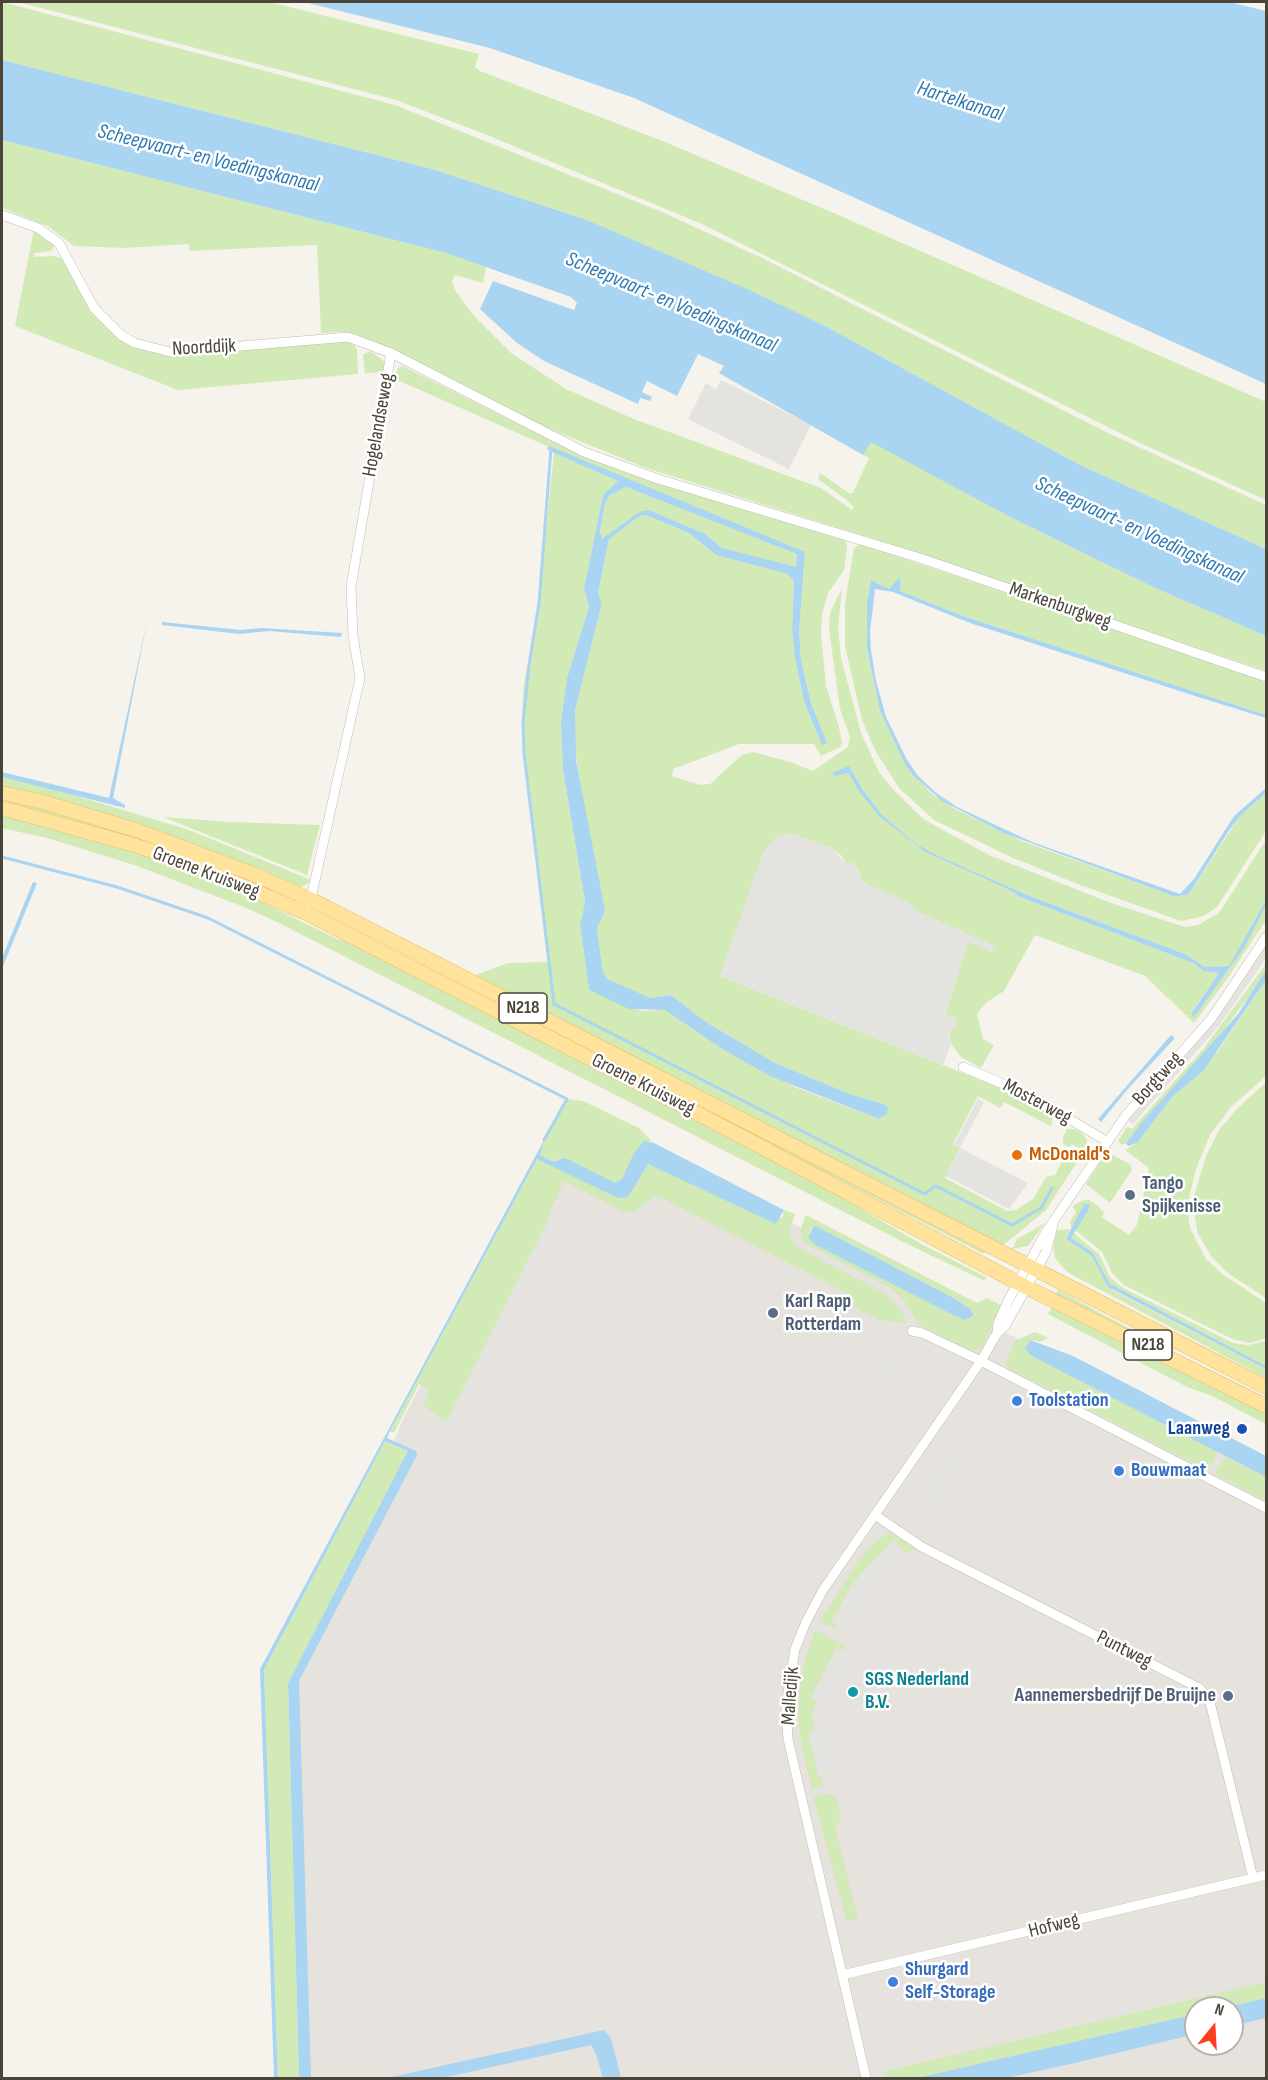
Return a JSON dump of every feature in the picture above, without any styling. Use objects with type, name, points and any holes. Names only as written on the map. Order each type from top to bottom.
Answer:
[{"type":"main road","name":"Groene Kruisweg","points":[[2,794],[39,801],[139,831],[253,874],[309,907],[1022,1285],[1266,1406]]},
{"type":"main road","name":"Groene Kruisweg","points":[[2,808],[126,842],[309,907],[1032,1266],[1266,1387]]},
{"type":"street","name":"Noorddijk","points":[[2,215],[38,228],[59,243],[94,308],[121,335],[135,343],[170,351],[348,337],[391,354]]},
{"type":"street","name":"Hogelandseweg","points":[[309,907],[360,678],[352,636],[351,587],[391,354],[584,452],[658,479],[852,537]]},
{"type":"street","name":"Markenburgweg","points":[[852,537],[1266,677]]},
{"type":"street","name":"Borgtweg","points":[[1022,1285],[1053,1225],[1108,1142],[1157,1078],[1211,1019],[1266,937]]},
{"type":"street","name":"Mosterweg","points":[[963,1067],[1029,1095],[1108,1142]]},
{"type":"street","name":"Malledijk","points":[[866,2079],[788,1739],[786,1707],[795,1649],[806,1622],[875,1515],[981,1361],[997,1333],[1005,1326],[1022,1285]]},
{"type":"street","points":[[912,1331],[922,1333],[981,1361],[1266,1508]]},
{"type":"street","name":"Puntweg","points":[[875,1515],[922,1547],[1199,1688],[1209,1698],[1253,1878]]},
{"type":"street","name":"Hofweg","points":[[842,1975],[1266,1875]]},
{"type":"shaded area","points":[[721,380],[811,425],[789,469],[688,419],[706,383],[716,389]]},
{"type":"shaded area","points":[[789,833],[832,848],[847,864],[853,863],[863,882],[899,898],[915,907],[914,910],[996,947],[993,953],[968,941],[945,1015],[955,1017],[957,1029],[947,1031],[951,1044],[943,1065],[720,976],[763,852],[776,837]]},
{"type":"shaded area","points":[[1266,945],[1266,958],[1219,1026],[1133,1124],[1127,1120],[1218,1017]]},
{"type":"shaded area","points":[[978,1099],[984,1102],[960,1148],[1028,1183],[1009,1209],[946,1176],[960,1149],[954,1145]]},
{"type":"shaded area","points":[[538,1162],[768,1211],[1266,1466],[1266,2078],[306,2078],[294,1683],[404,1417]]},
{"type":"shaded area","points":[[898,1338],[912,1345],[895,1380],[881,1373],[884,1366],[877,1363],[889,1340],[896,1343]]},
{"type":"shaded area","points":[[948,1440],[968,1451],[931,1523],[911,1512]]},
{"type":"shaded area","points":[[894,1540],[908,1558],[884,1581],[859,1621],[852,1618],[845,1631],[831,1623],[853,1583]]},
{"type":"shaded area","points":[[851,1638],[866,1646],[832,1711],[811,1697],[837,1647],[844,1651]]},
{"type":"shaded area","points":[[831,1728],[840,1765],[817,1771],[808,1732]]},
{"type":"green space","points":[[2,2],[395,105],[662,212],[762,258],[1110,434],[1266,505],[1266,549],[1078,464],[825,326],[587,220],[432,169],[2,60]]},
{"type":"green space","points":[[18,2],[269,2],[479,54],[475,67],[480,71],[660,140],[829,211],[1266,402],[1266,500],[1140,443],[702,224],[482,133],[396,100]]},
{"type":"green space","points":[[2,140],[446,253],[486,266],[483,283],[455,275],[452,282],[455,290],[473,315],[511,353],[566,389],[634,419],[821,488],[852,510],[854,508],[848,501],[818,479],[820,473],[849,493],[853,493],[869,458],[863,455],[871,441],[1010,517],[1153,587],[1266,636],[1266,671],[868,537],[646,468],[547,428],[358,335],[342,332],[321,333],[317,245],[189,251],[189,244],[124,248],[74,246],[49,227],[2,208]]},
{"type":"green space","points":[[34,230],[55,245],[51,251],[34,253],[34,257],[54,256],[64,259],[92,313],[119,339],[146,351],[351,341],[357,349],[358,374],[178,390],[15,326]]},
{"type":"green space","points":[[370,351],[385,362],[386,372],[365,373],[363,355]]},
{"type":"green space","points":[[402,366],[550,440],[597,460],[844,536],[847,546],[844,570],[828,593],[822,614],[821,633],[826,686],[839,727],[842,743],[840,747],[821,756],[814,744],[739,744],[673,769],[672,776],[700,785],[710,784],[742,755],[753,752],[813,771],[848,747],[850,737],[840,709],[829,629],[830,613],[842,588],[838,627],[841,658],[861,733],[879,772],[923,819],[989,855],[1111,903],[1185,927],[1198,925],[1219,913],[1266,840],[1266,900],[1229,966],[1205,967],[1185,954],[1032,897],[938,856],[916,844],[881,814],[849,766],[834,776],[849,772],[879,816],[925,852],[1008,889],[1020,897],[1193,963],[1204,971],[1219,973],[1191,1013],[1228,971],[1266,905],[1266,920],[1227,979],[1194,1023],[1145,976],[1035,935],[1004,991],[987,1002],[977,1014],[983,1039],[994,1045],[981,1068],[961,1057],[951,1044],[945,1016],[968,941],[993,952],[996,947],[914,910],[863,882],[854,863],[847,865],[842,856],[832,848],[789,833],[720,976],[988,1083],[1033,1102],[1053,1114],[1051,1126],[1004,1102],[1000,1108],[978,1096],[953,1144],[960,1148],[945,1178],[1007,1211],[1016,1210],[1033,1199],[1046,1177],[1055,1175],[1064,1158],[1073,1161],[1080,1149],[1072,1144],[1069,1147],[1063,1144],[1063,1137],[1067,1129],[1074,1129],[1082,1133],[1087,1140],[1086,1148],[1046,1210],[1002,1246],[473,976],[508,963],[548,962],[532,828],[522,712],[524,683],[537,616],[554,453],[556,453],[619,481],[603,495],[584,589],[589,607],[567,678],[561,722],[563,770],[585,902],[580,925],[589,989],[641,1011],[665,1010],[719,1047],[797,1088],[879,1119],[887,1113],[888,1107],[883,1104],[850,1094],[775,1063],[706,1022],[671,995],[650,998],[642,996],[607,979],[603,972],[597,928],[605,912],[586,822],[574,742],[575,710],[602,603],[598,593],[609,539],[641,515],[648,516],[689,533],[716,555],[788,574],[794,581],[792,631],[804,701],[827,743],[811,703],[801,660],[799,632],[805,552],[581,461],[395,379],[397,369]]},
{"type":"green space","points":[[626,487],[798,554],[796,568],[722,548],[705,534],[649,510],[601,540],[600,532],[605,503],[610,495]]},
{"type":"green space","points":[[860,544],[1266,680],[1266,715],[963,616],[900,591],[900,578],[889,589],[871,580],[867,602],[867,649],[880,711],[905,764],[932,794],[957,810],[1022,841],[1176,897],[1189,894],[1240,816],[1266,793],[1266,831],[1217,907],[1204,916],[1181,921],[1080,885],[1011,857],[934,820],[899,788],[876,752],[862,720],[845,646],[845,603],[854,548]]},
{"type":"green space","points":[[2,777],[47,787],[189,830],[314,881],[300,887],[2,789]]},
{"type":"green space","points":[[2,798],[103,825],[218,865],[285,895],[2,803]]},
{"type":"green space","points":[[2,814],[98,838],[223,883],[337,939],[351,942],[786,1165],[923,1245],[986,1277],[985,1281],[903,1242],[279,923],[244,907],[137,866],[51,839],[2,828]]},
{"type":"green space","points":[[163,817],[231,822],[320,825],[307,875]]},
{"type":"green space","points":[[328,915],[986,1250],[984,1254],[327,917]]},
{"type":"green space","points":[[1266,964],[1266,970],[1255,988],[1214,1043],[1122,1145],[1118,1141],[1127,1127],[1132,1129],[1204,1048]]},
{"type":"green space","points":[[1266,980],[1266,1076],[1231,1107],[1210,1135],[1196,1169],[1187,1206],[1190,1228],[1206,1259],[1221,1273],[1266,1303],[1266,1338],[1250,1343],[1232,1339],[1124,1285],[1112,1273],[1102,1252],[1075,1230],[1089,1209],[1082,1206],[1081,1214],[1071,1228],[1070,1222],[1076,1212],[1073,1207],[1075,1204],[1088,1199],[1104,1213],[1102,1217],[1129,1235],[1137,1225],[1149,1168],[1125,1150],[1137,1143],[1173,1096],[1218,1051]]},
{"type":"green space","points":[[1266,1082],[1266,1298],[1229,1274],[1211,1256],[1198,1234],[1192,1202],[1206,1156],[1219,1130],[1236,1110]]},
{"type":"green space","points":[[566,1099],[583,1101],[639,1128],[654,1143],[650,1141],[622,1179],[615,1183],[559,1159],[553,1162],[539,1155],[544,1140]]},
{"type":"green space","points":[[1109,1153],[1131,1165],[1132,1170],[1110,1203],[1086,1184],[1104,1156]]},
{"type":"green space","points":[[537,1159],[628,1197],[645,1165],[651,1164],[782,1219],[784,1210],[795,1214],[790,1230],[791,1239],[799,1248],[892,1299],[906,1323],[879,1320],[852,1306],[849,1294],[660,1197],[655,1196],[635,1211],[626,1213],[564,1181],[548,1221],[446,1422],[423,1405],[430,1390],[419,1384],[394,1433],[390,1431]]},
{"type":"green space","points":[[806,1215],[977,1303],[987,1298],[1001,1305],[984,1344],[978,1350],[969,1350],[918,1324],[906,1302],[891,1288],[803,1242],[800,1230]],"holes":[[[814,1225],[969,1308],[974,1315],[965,1320],[953,1315],[808,1235]]]},
{"type":"green space","points":[[1045,1223],[1028,1246],[1012,1249],[1017,1239]]},
{"type":"green space","points":[[1057,1230],[1070,1230],[1066,1239],[1092,1256],[1112,1290],[1266,1369],[1266,1378],[1067,1272],[1055,1258],[1053,1247]]},
{"type":"green space","points":[[1073,1233],[1099,1254],[1110,1277],[1123,1288],[1233,1343],[1248,1345],[1266,1341],[1266,1366],[1116,1289],[1110,1284],[1093,1253],[1070,1238]]},
{"type":"green space","points":[[1058,1290],[1154,1342],[1055,1296]]},
{"type":"green space","points":[[1053,1306],[1266,1411],[1266,1424],[1212,1396],[1187,1387],[1048,1314]]},
{"type":"green space","points":[[1035,1332],[1048,1338],[1040,1342],[1030,1340],[1032,1356],[1218,1452],[1208,1471],[1008,1368],[1005,1363],[1015,1341]]},
{"type":"green space","points":[[385,1441],[408,1452],[288,1683],[299,2078],[278,2078],[264,1670]]},
{"type":"green space","points":[[1225,1457],[1266,1477],[1266,1501],[1215,1474]]},
{"type":"green space","points":[[889,1532],[917,1550],[904,1552],[893,1540],[853,1583],[831,1623],[838,1627],[837,1629],[819,1622],[865,1551]]},
{"type":"green space","points":[[815,1630],[846,1646],[844,1651],[838,1648],[811,1697],[817,1701],[812,1713],[815,1731],[808,1732],[817,1771],[824,1785],[812,1790],[800,1736],[798,1712],[802,1670]]},
{"type":"green space","points":[[832,1794],[838,1800],[841,1822],[836,1824],[836,1831],[858,1919],[847,1922],[813,1796]]},
{"type":"green space","points":[[1266,1982],[1266,1998],[1244,2003],[1244,1996],[1206,1996]]},
{"type":"green space","points":[[1184,2001],[1184,2017],[917,2078],[885,2078],[881,2072]]},
{"type":"water","name":"Hartelkanaal","points":[[304,2],[1229,2],[1266,11],[1266,384],[634,98],[490,48]]},
{"type":"water","name":"Scheepvaart- en Voedingskanaal","points":[[2,60],[432,169],[587,220],[749,290],[825,326],[1078,464],[1266,549],[1266,636],[1153,587],[1010,517],[871,442],[863,455],[719,373],[724,366],[698,354],[677,396],[647,381],[642,392],[652,397],[650,401],[640,398],[638,404],[544,361],[517,343],[480,309],[493,281],[574,310],[577,303],[571,297],[446,253],[2,140]]},
{"type":"water","points":[[549,446],[805,552],[799,632],[801,660],[811,703],[827,743],[822,745],[804,701],[795,659],[792,631],[794,581],[788,574],[716,555],[689,533],[648,516],[641,515],[609,539],[598,593],[602,603],[575,710],[576,760],[605,912],[597,928],[603,972],[607,979],[650,998],[671,995],[706,1022],[775,1063],[850,1094],[883,1104],[888,1107],[887,1114],[879,1119],[770,1076],[719,1047],[665,1010],[629,1009],[589,990],[580,925],[585,902],[563,770],[561,722],[567,678],[589,607],[584,589],[603,495],[618,481],[547,449]],"holes":[[[626,487],[797,554],[796,567],[722,548],[705,534],[649,510],[639,512],[602,539],[600,532],[605,503],[610,495]]]},
{"type":"water","points":[[900,577],[900,591],[963,616],[1266,715],[1266,718],[1195,696],[970,623],[893,592],[875,589],[870,632],[871,650],[876,681],[886,717],[906,758],[918,776],[935,792],[957,807],[1032,842],[1180,894],[1194,879],[1234,816],[1266,788],[1266,793],[1240,816],[1228,832],[1189,894],[1176,897],[1004,833],[942,801],[914,776],[905,764],[880,711],[867,649],[867,602],[871,580],[889,589]]},
{"type":"water","points":[[147,621],[113,798],[125,805],[125,808],[2,777],[2,772],[109,798]]},
{"type":"water","points":[[162,622],[241,630],[261,628],[342,633],[341,637],[269,631],[239,634],[162,625]]},
{"type":"water","points":[[849,766],[881,814],[916,844],[1032,897],[1185,954],[1205,967],[1229,966],[1266,900],[1266,905],[1244,948],[1194,1017],[1191,1014],[1219,973],[1204,971],[1193,963],[1020,897],[1008,889],[925,852],[879,816],[858,790],[849,773],[834,776],[832,773]]},
{"type":"water","points":[[33,882],[37,883],[2,969],[2,958]]},
{"type":"water","points":[[1266,970],[1266,980],[1203,1071],[1173,1096],[1137,1143],[1128,1146],[1126,1143],[1143,1121],[1238,1014]]},
{"type":"water","points":[[1171,1035],[1175,1038],[1101,1122],[1098,1119]]},
{"type":"water","points":[[544,1140],[540,1155],[553,1162],[564,1158],[615,1183],[622,1179],[634,1153],[644,1141],[654,1143],[784,1210],[776,1224],[648,1164],[628,1197],[618,1198],[537,1159],[390,1431],[387,1438],[416,1451],[417,1455],[299,1681],[311,2078],[299,2078],[288,1683],[408,1451],[385,1441],[264,1670],[278,2078],[274,2078],[260,1669]]},
{"type":"water","points":[[1084,1204],[1089,1205],[1089,1209],[1071,1238],[1093,1253],[1110,1284],[1266,1366],[1266,1369],[1108,1287],[1092,1256],[1066,1239]]},
{"type":"water","points":[[814,1225],[950,1296],[969,1308],[974,1315],[965,1320],[953,1315],[816,1245],[808,1238]]},
{"type":"water","points":[[1030,1340],[1073,1356],[1266,1456],[1266,1477],[1032,1356],[1025,1349]]},
{"type":"water","points":[[1266,1998],[1266,2018],[1244,2023],[1244,2003]]},
{"type":"water","points":[[1184,2017],[1184,2037],[1066,2065],[1006,2078],[917,2078]]},
{"type":"water","points":[[604,2030],[611,2038],[621,2078],[603,2078],[591,2045],[442,2078],[387,2078]]},
{"type":"waterway","points":[[551,449],[539,603],[523,724],[524,753],[554,1004],[925,1194],[935,1186],[1012,1225],[1041,1208],[1052,1188]]},
{"type":"waterway","points":[[2,857],[117,887],[208,918],[567,1099],[544,1140]]},
{"type":"place","name":"McDonald's","points":[[1017,1155]]},
{"type":"place","name":"Tango Spijkenisse","points":[[1130,1195]]},
{"type":"place","name":"Karl Rapp Rotterdam","points":[[773,1313]]},
{"type":"place","name":"Toolstation","points":[[1017,1401]]},
{"type":"place","name":"Laanweg","points":[[1242,1429]]},
{"type":"place","name":"Bouwmaat","points":[[1119,1471]]},
{"type":"place","name":"SGS Nederland B.V.","points":[[853,1692]]},
{"type":"place","name":"Aannemersbedrijf De Bruijne","points":[[1228,1696]]},
{"type":"place","name":"Shurgard Self-Storage","points":[[893,1982]]}]
